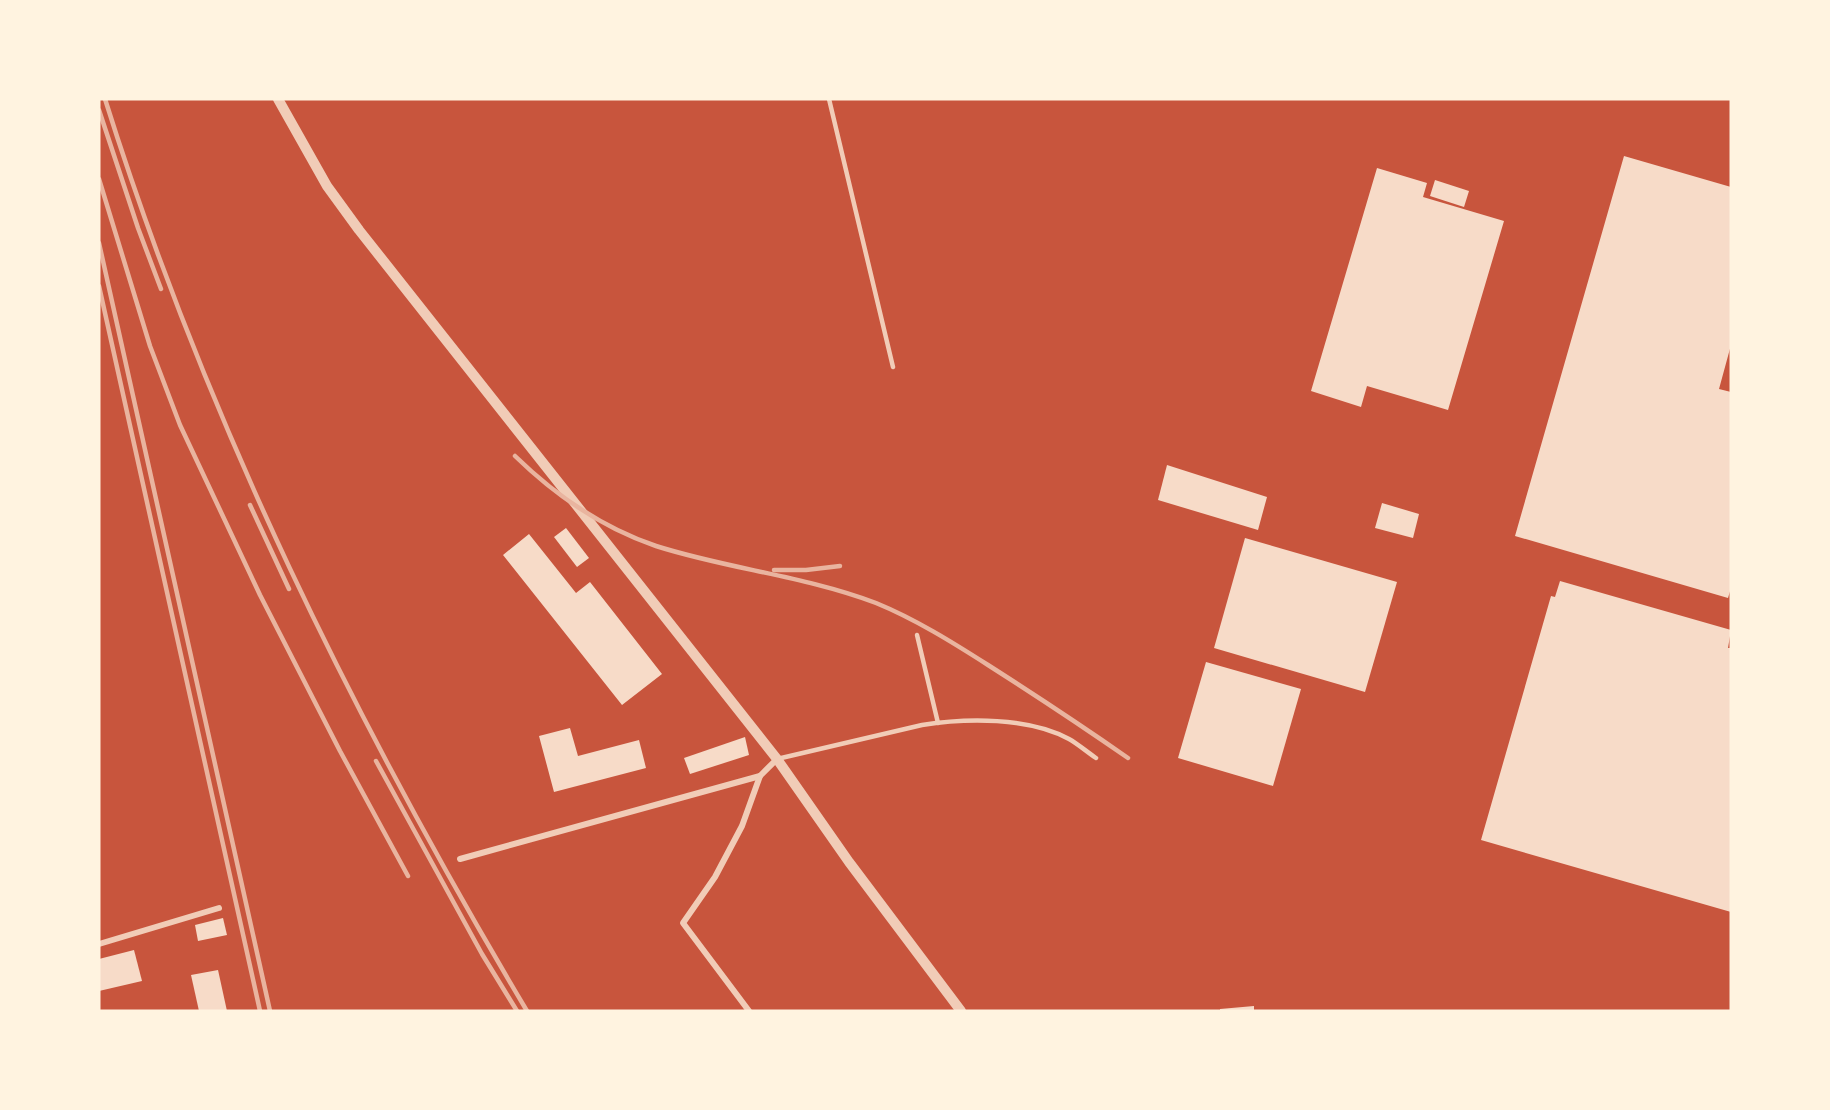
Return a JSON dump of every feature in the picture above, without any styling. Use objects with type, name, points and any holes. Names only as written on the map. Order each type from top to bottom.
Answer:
[{"type":"street","points":[[278,99],[327,186],[359,230],[777,759],[849,862],[961,1011]]},
{"type":"street","points":[[749,1011],[683,923],[715,877],[742,826],[760,776],[777,759]]},
{"type":"street","points":[[460,859],[760,776]]},
{"type":"street","points":[[99,944],[219,908]]},
{"type":"lane","points":[[829,99],[893,367]]},
{"type":"lane","points":[[916,635],[938,723]]},
{"type":"lane","points":[[777,759],[938,723],[997,722],[1026,724],[1051,731],[1096,758]]},
{"type":"building","points":[[1624,156],[1731,187],[1731,345],[1719,389],[1731,392],[1731,588],[1728,598],[1515,536]]},
{"type":"building","points":[[1377,168],[1427,183],[1423,197],[1504,221],[1448,410],[1367,386],[1361,407],[1311,391]]},
{"type":"building","points":[[1435,180],[1469,191],[1464,207],[1430,196]]},
{"type":"building","points":[[1167,465],[1267,497],[1258,530],[1158,500]]},
{"type":"building","points":[[1382,503],[1419,514],[1413,538],[1375,528]]},
{"type":"building","points":[[566,528],[589,558],[577,567],[554,537]]},
{"type":"building","points":[[529,534],[576,593],[590,582],[662,674],[622,705],[503,555]]},
{"type":"building","points":[[1245,538],[1397,582],[1365,692],[1214,648]]},
{"type":"building","points":[[1560,581],[1731,630],[1728,648],[1731,648],[1731,912],[1481,840],[1551,596],[1555,597]]},
{"type":"building","points":[[1206,662],[1301,689],[1273,786],[1178,758]]},
{"type":"building","points":[[570,728],[578,756],[639,740],[646,768],[554,792],[539,736]]},
{"type":"building","points":[[745,737],[749,755],[690,774],[684,758]]},
{"type":"building","points":[[223,918],[227,935],[198,941],[195,925]]},
{"type":"building","points":[[134,950],[142,981],[99,991],[99,959]]},
{"type":"building","points":[[218,970],[227,1011],[199,1011],[191,975]]},
{"type":"building","points":[[1254,1006],[1254,1011],[1220,1011],[1220,1009]]},
{"type":"railway","points":[[105,99],[145,219],[189,337],[289,567],[403,792],[527,1011]]},
{"type":"railway","points":[[99,110],[161,289]]},
{"type":"railway","points":[[99,179],[150,346],[180,425],[260,595],[340,751],[408,876]]},
{"type":"railway","points":[[99,243],[270,1011]]},
{"type":"railway","points":[[99,286],[260,1011]]},
{"type":"railway","points":[[515,456],[563,497],[599,520],[636,539],[683,554],[822,586],[876,603],[905,616],[974,656],[1128,758]]},
{"type":"railway","points":[[250,505],[289,589]]},
{"type":"railway","points":[[774,570],[806,570],[840,566]]},
{"type":"railway","points":[[376,761],[482,954],[517,1011]]}]
